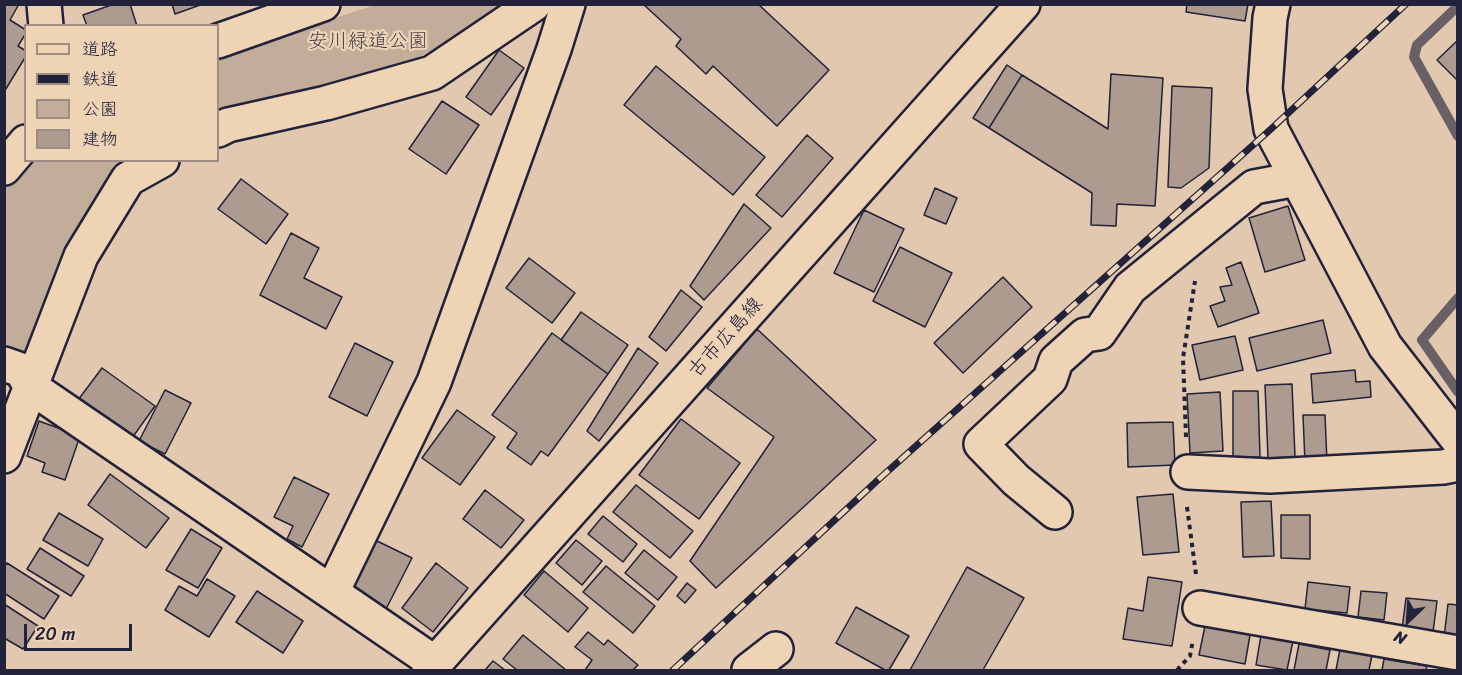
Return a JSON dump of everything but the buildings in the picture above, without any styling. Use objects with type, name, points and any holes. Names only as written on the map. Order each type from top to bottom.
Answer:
[{"type":"street","points":[[44,4],[46,24]]},
{"type":"street","points":[[219,41],[323,4]]},
{"type":"street","points":[[219,130],[228,125],[326,103],[432,73],[534,4]]},
{"type":"street","points":[[332,592],[434,382],[568,4]]},
{"type":"street","name":"古市広島線","points":[[432,667],[1023,4]]},
{"type":"street","points":[[1273,4],[1265,90],[1271,129],[1385,346],[1458,440]]},
{"type":"street","points":[[4,168],[24,144]]},
{"type":"street","points":[[4,456],[81,256],[128,179],[158,162]]},
{"type":"street","points":[[1055,512],[1016,480],[981,444],[1050,379],[1056,361],[1085,335],[1099,333],[1130,288],[1254,187],[1297,179]]},
{"type":"street","points":[[4,364],[21,370],[30,387],[332,592],[432,667]]},
{"type":"street","points":[[1188,472],[1270,476],[1443,467],[1458,464]]},
{"type":"street","points":[[1200,608],[1458,653]]},
{"type":"street","points":[[749,670],[776,649]]},
{"type":"green space","name":"安川緑道公園","points":[[375,5],[503,5],[469,35],[380,74],[219,113],[219,56]]},
{"type":"green space","points":[[25,162],[121,162],[88,212],[29,356],[5,347],[5,184]]},
{"type":"waterway","points":[[1458,6],[1417,45],[1414,57],[1458,136]]},
{"type":"waterway","points":[[1458,298],[1422,340],[1458,392]]},
{"type":"railway","points":[[673,670],[879,479],[1271,129],[1406,4]]}]
